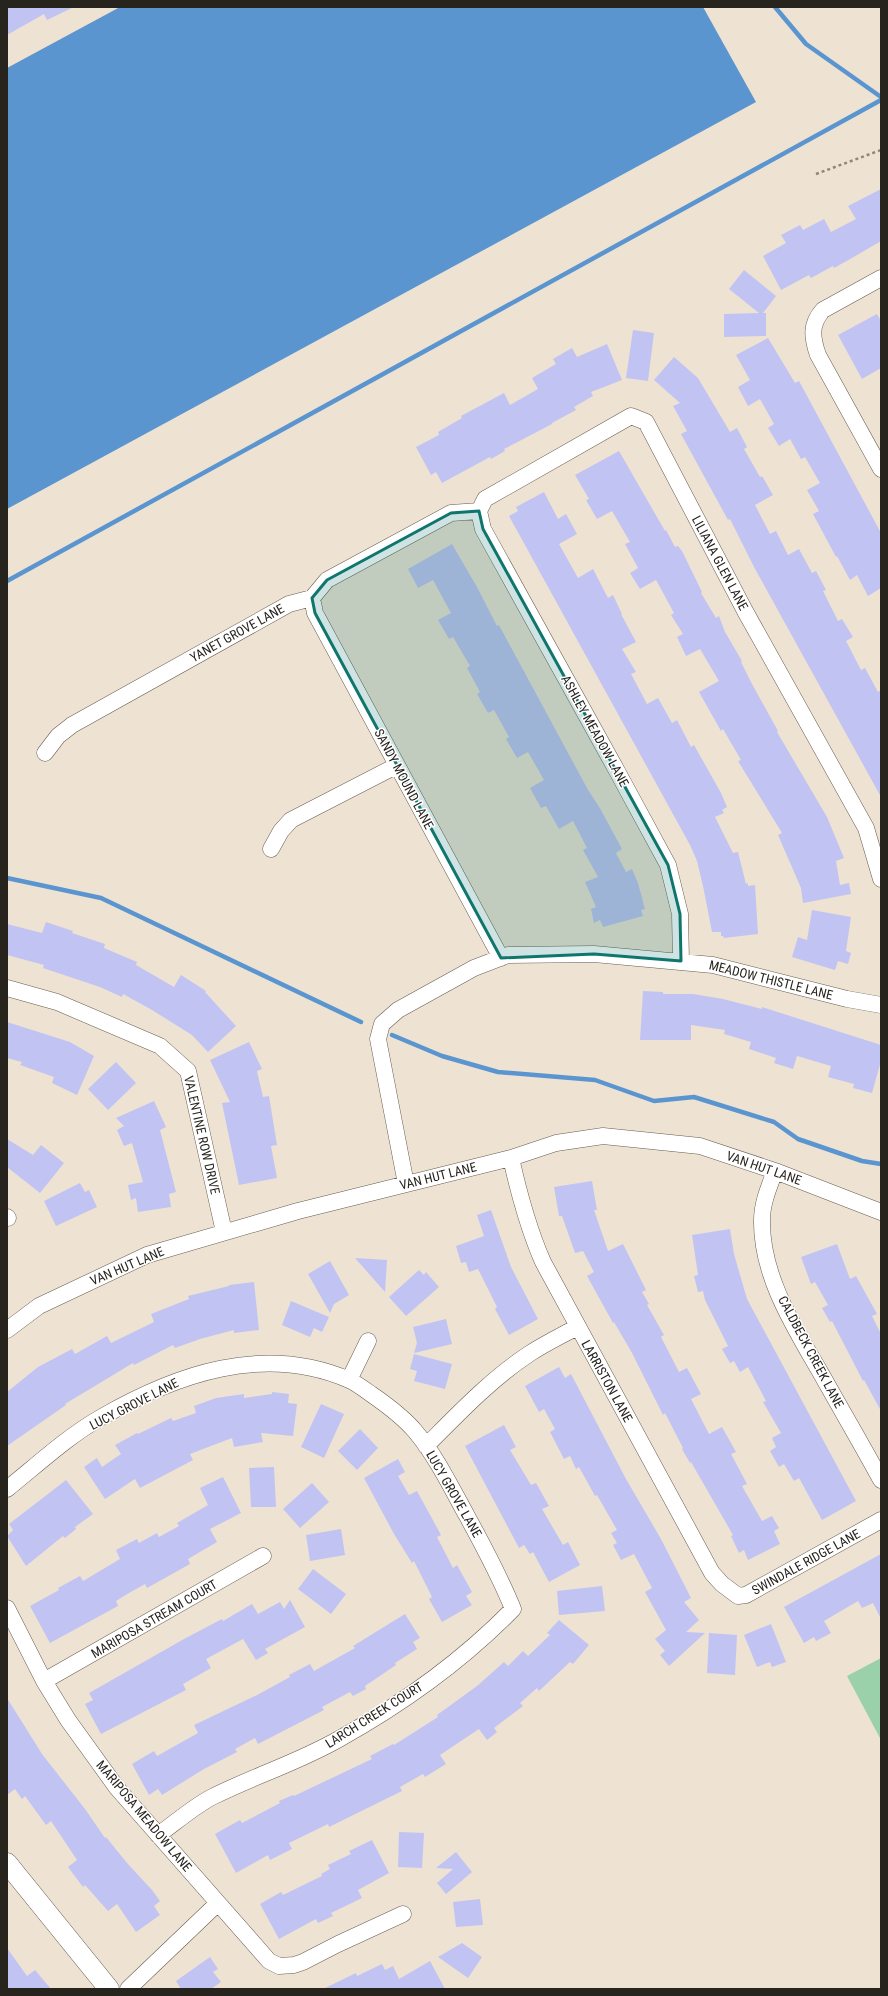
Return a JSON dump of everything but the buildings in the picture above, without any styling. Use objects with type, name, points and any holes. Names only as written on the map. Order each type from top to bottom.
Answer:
[{"type":"street","points":[[881,278],[823,310],[817,316],[814,326],[813,341],[818,355],[881,469]]},
{"type":"street","name":"LILIANA GLEN LANE","points":[[479,511],[485,499],[625,419],[631,416],[646,422],[745,611],[866,828],[881,880]]},
{"type":"street","points":[[312,598],[327,580],[451,513],[479,511]]},
{"type":"street","name":"ASHLEY MEADOW LANE","points":[[479,511],[483,530],[617,770],[668,865],[680,914],[681,961]]},
{"type":"street","name":"YANET GROVE LANE","points":[[45,753],[58,736],[72,724],[289,604],[312,598]]},
{"type":"street","name":"SANDY MOUND LANE","points":[[312,598],[315,613],[396,766],[501,958]]},
{"type":"street","points":[[271,849],[281,831],[291,820],[396,766]]},
{"type":"street","name":"MEADOW THISTLE LANE","points":[[406,1184],[378,1040],[382,1024],[405,1006],[474,968],[508,955],[594,954],[713,965],[847,999],[881,1006]]},
{"type":"street","name":"VALENTINE ROW DRIVE","points":[[7,988],[57,1002],[160,1046],[188,1071],[224,1232]]},
{"type":"street","name":"VAN HUT LANE","points":[[7,1330],[39,1306],[147,1254],[298,1211],[511,1158],[556,1143],[604,1136],[700,1146],[775,1171],[881,1212]]},
{"type":"street","name":"LARRISTON LANE","points":[[511,1158],[522,1206],[532,1239],[542,1262],[712,1573],[730,1591]]},
{"type":"street","name":"CALDBECK CREEK LANE","points":[[775,1171],[764,1203],[762,1221],[765,1247],[772,1275],[794,1325],[881,1480]]},
{"type":"street","points":[[426,1446],[472,1401],[513,1365],[549,1342],[577,1327]]},
{"type":"street","points":[[349,1380],[368,1341]]},
{"type":"street","name":"LUCY GROVE LANE","points":[[7,1489],[77,1434],[100,1418],[141,1397],[184,1378],[220,1368],[259,1362],[291,1364],[349,1380],[389,1406],[414,1430],[439,1463],[501,1579],[513,1609]]},
{"type":"street","name":"SWINDALE RIDGE LANE","points":[[730,1591],[738,1596],[756,1591],[881,1520]]},
{"type":"street","name":"MARIPOSA STREAM COURT","points":[[44,1681],[263,1556]]},
{"type":"street","name":"MARIPOSA MEADOW LANE","points":[[7,1608],[44,1681],[68,1720],[116,1788],[262,1955],[269,1961],[278,1966],[294,1965],[303,1962],[403,1914]]},
{"type":"street","name":"LARCH CREEK COURT","points":[[158,1835],[211,1798],[338,1740],[388,1709],[431,1680],[484,1638],[513,1609]]},
{"type":"street","points":[[7,1862],[109,1989]]},
{"type":"street","points":[[128,1989],[218,1903]]},
{"type":"path","points":[[816,174],[881,150]]},
{"type":"highlighted area","points":[[479,511],[483,529],[668,865],[680,914],[681,961],[594,954],[501,958],[315,613],[312,598],[327,580],[451,513]]},
{"type":"green space","points":[[881,1658],[881,1740],[847,1676]]},
{"type":"water","points":[[120,7],[703,7],[756,102],[7,509],[7,68]]},
{"type":"waterway","points":[[775,7],[806,44],[881,97]]},
{"type":"waterway","points":[[7,581],[881,100]]},
{"type":"waterway","points":[[7,878],[101,898],[361,1022]]},
{"type":"waterway","points":[[392,1035],[442,1056],[498,1072],[595,1080],[654,1101],[694,1097],[774,1122],[798,1139],[862,1161],[881,1164]]}]
